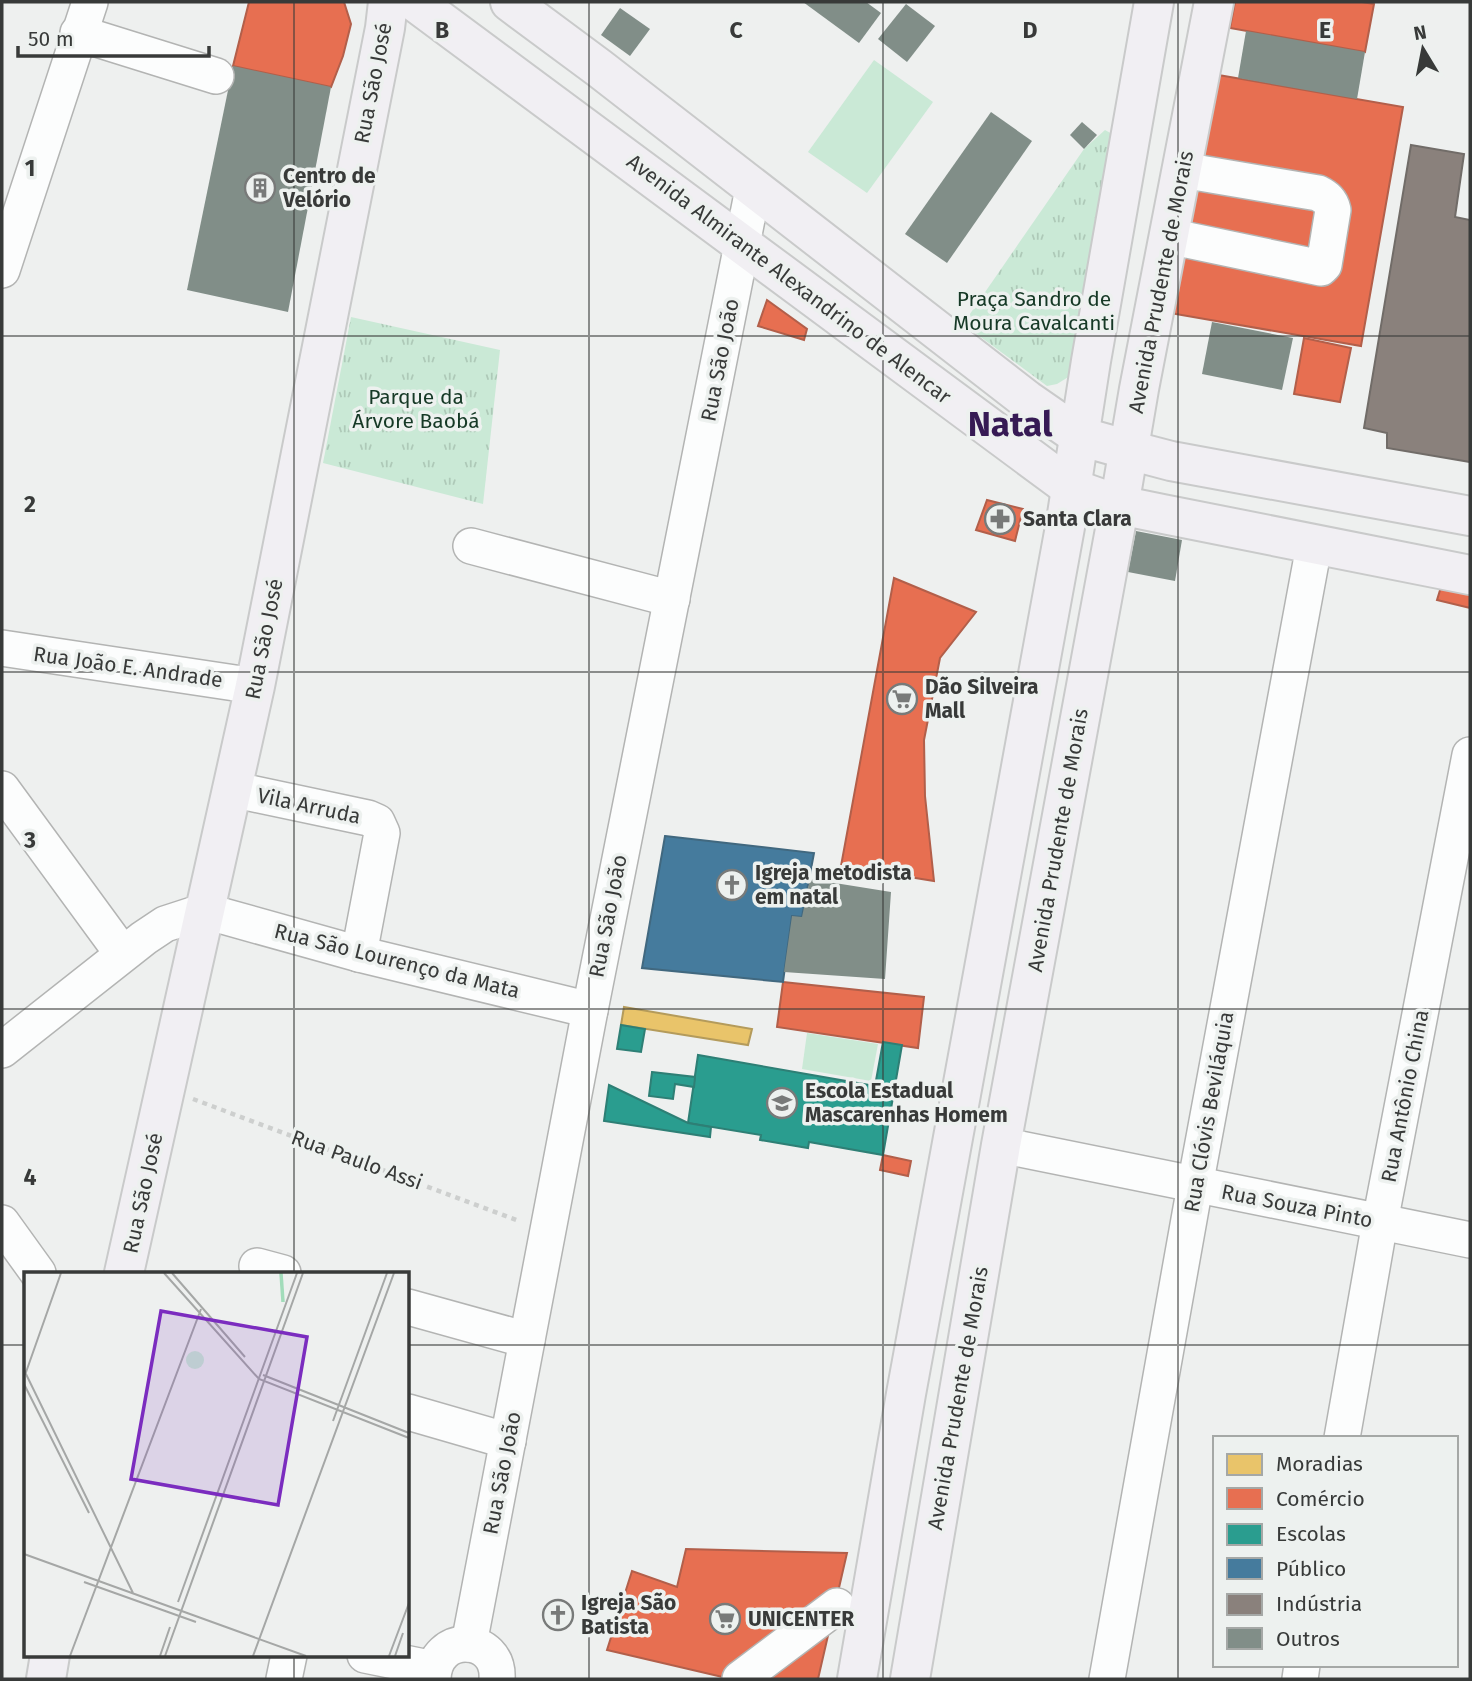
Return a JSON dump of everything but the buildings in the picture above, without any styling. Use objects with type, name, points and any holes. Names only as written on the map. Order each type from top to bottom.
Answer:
[{"type":"main road","name":"Rua São José","points":[[124,1272],[255,686],[388,2]]},
{"type":"main road","name":"Avenida Almirante Alexandrino de Alencar","points":[[415,2],[1072,488],[1119,505],[1470,575]]},
{"type":"main road","points":[[510,2],[1027,400],[1079,436],[1185,464],[1470,516]]},
{"type":"main road","points":[[857,1679],[1072,488],[1154,2]]},
{"type":"main road","name":"Avenida Prudente de Morais","points":[[910,1679],[1001,1145],[1168,236],[1214,2]]},
{"type":"main road","points":[[569,116],[599,68]]},
{"type":"main road","points":[[46,1679],[50,1656]]},
{"type":"street","points":[[2,270],[84,18],[216,76]]},
{"type":"street","points":[[1168,236],[1321,268],[1324,265],[1333,210],[1327,198],[1318,193],[1182,170]]},
{"type":"street","name":"Rua São João","points":[[469,1644],[590,1010],[753,190]]},
{"type":"street","points":[[471,546],[672,599]]},
{"type":"street","name":"Rua Clóvis Beviláquia","points":[[1107,1679],[1314,546]]},
{"type":"street","name":"Rua João E. Andrade","points":[[2,648],[255,686]]},
{"type":"street","name":"Rua Antônio China","points":[[1342,1436],[1380,1222],[1470,755]]},
{"type":"street","points":[[2,789],[122,953]]},
{"type":"street","name":"Vila Arruda","points":[[231,789],[377,822],[382,833],[359,954]]},
{"type":"street","points":[[2,1050],[122,953],[165,924],[205,911]]},
{"type":"street","name":"Rua São Lourenço da Mata","points":[[205,911],[359,954],[590,1010]]},
{"type":"street","name":"Rua Souza Pinto","points":[[1001,1145],[1470,1240]]},
{"type":"street","points":[[2,1223],[37,1272]]},
{"type":"street","points":[[410,1308],[527,1340]]},
{"type":"street","points":[[410,1413],[508,1441]]},
{"type":"street","points":[[740,1679],[837,1606]]},
{"type":"street","points":[[369,1656],[433,1674],[445,1651],[454,1645],[469,1644],[484,1649],[491,1656],[503,1678]]},
{"type":"street","points":[[284,1679],[289,1656]]},
{"type":"path","name":"Rua Paulo Assi","points":[[166,1089],[547,1231]]},
{"type":"green space","points":[[874,60],[933,102],[867,193],[808,152]]},
{"type":"green space","name":"Praça Sandro de Moura Cavalcanti","points":[[1105,130],[1114,135],[1070,376],[1057,384],[1047,386],[963,324],[1084,149]]},
{"type":"green space","name":"Parque da Árvore Baobá","points":[[351,317],[500,350],[483,504],[323,463]]},
{"type":"green space","points":[[807,1033],[878,1044],[871,1081],[802,1069]]},
{"type":"place","name":"Centro de Velório","points":[[260,188]]},
{"type":"place","name":"Santa Clara","points":[[1000,519]]},
{"type":"place","name":"Dão Silveira Mall","points":[[902,699]]},
{"type":"place","name":"Igreja metodista em natal","points":[[732,885]]},
{"type":"place","name":"Escola Estadual Mascarenhas Homem","points":[[782,1103]]},
{"type":"place","name":"Igreja São Batista","points":[[558,1615]]},
{"type":"place","name":"UNICENTER","points":[[725,1619]]},
{"type":"district","name":"Natal","points":[[1010,424]]}]
